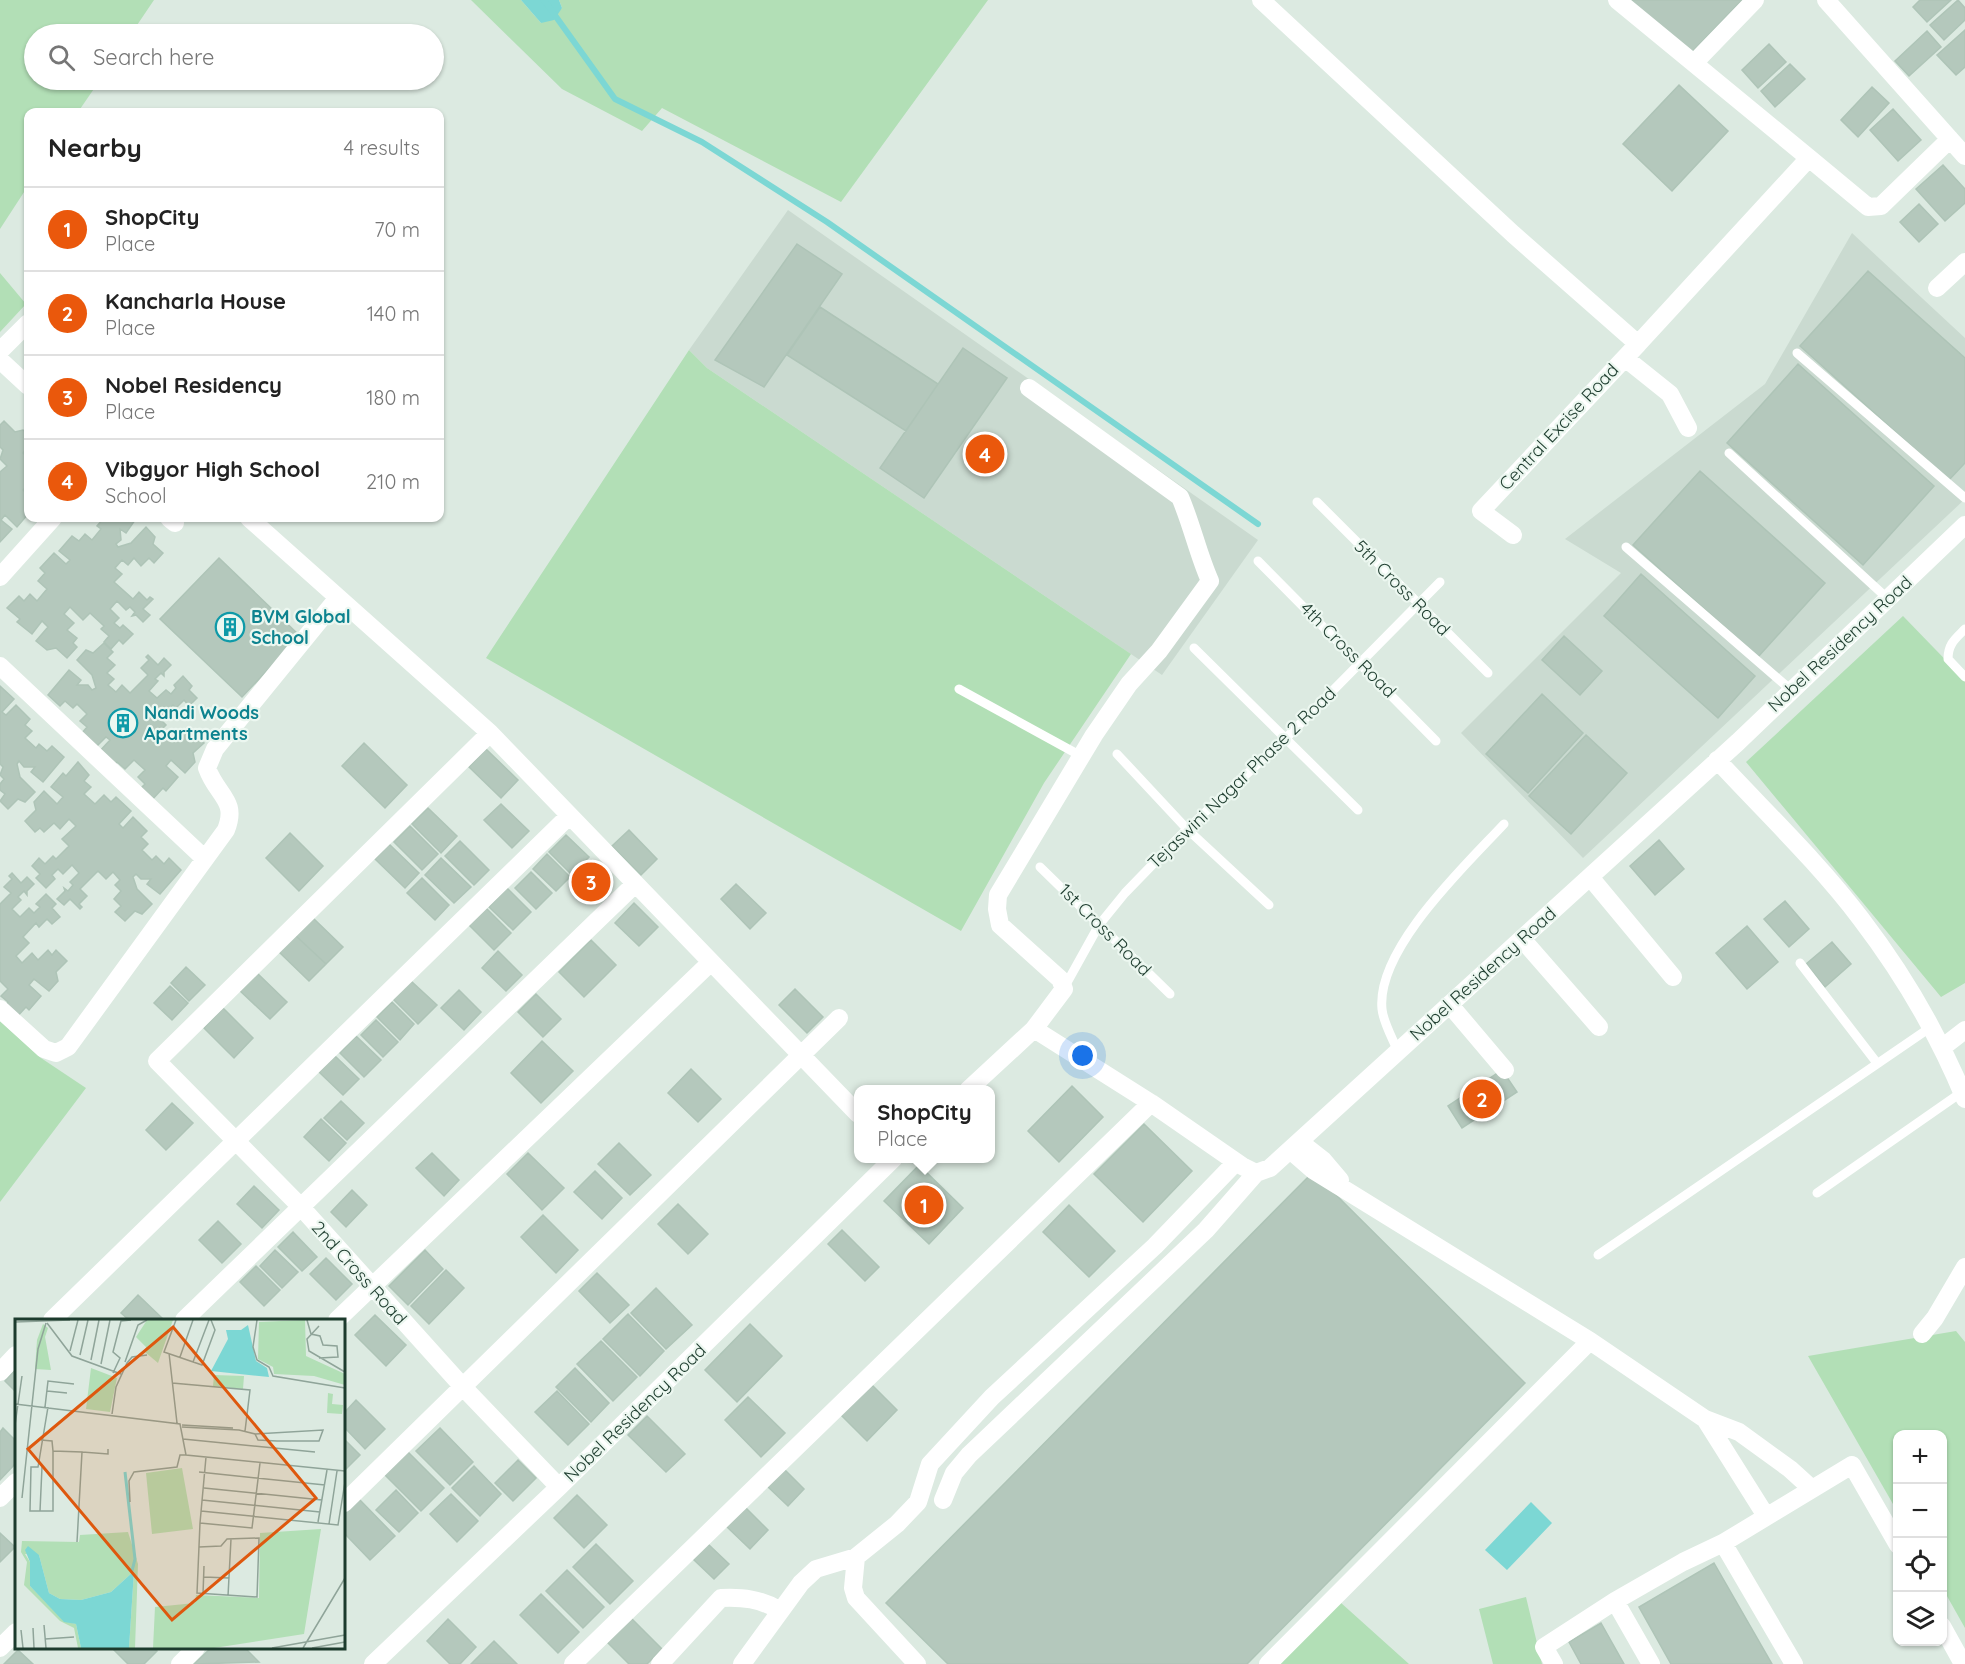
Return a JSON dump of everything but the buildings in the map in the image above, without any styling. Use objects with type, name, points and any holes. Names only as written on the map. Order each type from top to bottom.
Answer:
[{"type":"street","points":[[1261,0],[1512,234],[1638,344]]},
{"type":"street","points":[[1617,0],[1868,207],[1881,206],[1950,139]]},
{"type":"street","points":[[1695,62],[1755,0]]},
{"type":"street","points":[[1826,0],[1965,156]]},
{"type":"street","name":"Central Excise Road","points":[[1512,535],[1480,511],[1809,158]]},
{"type":"street","points":[[1937,288],[1965,262]]},
{"type":"street","points":[[0,351],[24,327]]},
{"type":"street","points":[[1624,358],[1670,394],[1688,428]]},
{"type":"street","points":[[0,360],[24,382]]},
{"type":"street","points":[[972,1085],[1034,1029],[1064,988],[1060,979],[1000,925],[997,909],[998,895],[1081,756],[1129,684],[1159,651],[1210,581],[1198,554],[1190,519],[1180,497],[1029,388]]},
{"type":"street","points":[[0,577],[49,522]]},
{"type":"street","points":[[253,522],[337,599],[490,733],[854,1110]]},
{"type":"street","name":"Nobel Residency Road","points":[[943,1500],[954,1473],[969,1455],[1206,1230],[1256,1173],[1270,1168],[1450,1005],[1717,760],[1965,525]]},
{"type":"street","points":[[0,1009],[44,1049],[56,1053],[68,1047],[226,830],[232,815],[229,805],[213,784],[207,768],[215,749],[337,599]]},
{"type":"street","points":[[0,666],[205,859]]},
{"type":"street","name":"2nd Cross Road","points":[[490,733],[157,1061],[301,1207],[463,1387],[559,1486]]},
{"type":"street","points":[[1717,760],[1860,918],[1943,1047],[1963,1095]]},
{"type":"street","points":[[53,1319],[569,816]]},
{"type":"street","points":[[1590,877],[1673,977]]},
{"type":"street","points":[[185,1319],[635,884]]},
{"type":"street","points":[[1522,939],[1599,1027]]},
{"type":"street","points":[[338,1319],[710,963]]},
{"type":"street","points":[[1450,1005],[1505,1070]]},
{"type":"street","points":[[345,1502],[839,1018]]},
{"type":"street","points":[[1034,1029],[1256,1173]]},
{"type":"street","points":[[1943,1047],[1965,1030]]},
{"type":"street","points":[[573,1664],[1151,1103]]},
{"type":"street","points":[[1295,1146],[1323,1160],[1352,1192],[1590,1341],[1705,1419],[1739,1432],[1790,1469],[1812,1489]]},
{"type":"street","points":[[742,1664],[779,1610],[816,1569],[856,1557],[897,1524],[918,1502],[922,1483],[930,1464],[992,1397],[1155,1246],[1236,1162]]},
{"type":"street","name":"Nobel Residency Road","points":[[373,1664],[559,1486],[889,1163]]},
{"type":"street","points":[[1922,1334],[1935,1318],[1965,1267]]},
{"type":"street","points":[[1268,1664],[1590,1341]]},
{"type":"street","points":[[0,1371],[15,1356]]},
{"type":"street","points":[[1705,1419],[1766,1516]]},
{"type":"street","points":[[1554,1664],[1545,1647],[1615,1601],[1683,1562],[1724,1543],[1852,1465],[1894,1538]]},
{"type":"street","points":[[0,1498],[15,1483]]},
{"type":"street","points":[[1724,1543],[1794,1664]]},
{"type":"street","points":[[856,1557],[853,1588],[856,1598],[916,1664]]},
{"type":"street","points":[[660,1664],[721,1598],[738,1597],[764,1601],[779,1610]]},
{"type":"street","points":[[1615,1601],[1651,1664]]},
{"type":"street","points":[[0,1648],[15,1633]]},
{"type":"street","points":[[1947,1635],[1963,1664]]},
{"type":"street","points":[[180,1664],[194,1649]]},
{"type":"lane","points":[[1797,353],[1965,498]]},
{"type":"lane","points":[[1729,453],[1887,598]]},
{"type":"lane","name":"5th Cross Road","points":[[1317,502],[1488,673]]},
{"type":"lane","points":[[1626,547],[1791,690]]},
{"type":"lane","name":"4th Cross Road","points":[[1258,561],[1436,741]]},
{"type":"lane","name":"Tejaswini Nagar Phase 2 Road","points":[[1064,988],[1099,925],[1125,893],[1187,829],[1287,737],[1440,582]]},
{"type":"lane","points":[[1965,629],[1948,646],[1948,659],[1965,677]]},
{"type":"lane","points":[[1194,648],[1287,737],[1358,810]]},
{"type":"lane","points":[[958,689],[1081,756]]},
{"type":"lane","points":[[1117,754],[1187,829],[1269,905]]},
{"type":"lane","points":[[1398,1052],[1382,1009],[1389,967],[1430,903],[1504,824]]},
{"type":"lane","name":"1st Cross Road","points":[[1040,867],[1170,994]]},
{"type":"lane","points":[[1800,963],[1877,1063]]},
{"type":"lane","points":[[1598,1255],[1931,1027]]},
{"type":"lane","points":[[1817,1193],[1963,1095]]},
{"type":"shaded area","points":[[788,210],[1258,540],[1162,675],[707,368],[689,350]]},
{"type":"shaded area","points":[[1852,233],[1965,338],[1965,499],[1583,858],[1461,733],[1621,573],[1565,539],[1765,384]]},
{"type":"green space","points":[[0,0],[154,0],[138,24],[24,24],[24,90],[93,90],[81,108],[24,108],[24,192],[0,229]]},
{"type":"green space","points":[[471,0],[521,0],[541,23],[562,8],[559,0],[988,0],[841,202],[662,108],[642,131],[562,89]]},
{"type":"green space","points":[[0,273],[24,302],[24,306],[0,332]]},
{"type":"green space","points":[[689,350],[707,368],[1131,654],[1044,783],[961,931],[486,658]]},
{"type":"green space","points":[[1903,616],[1965,680],[1965,983],[1941,997],[1746,762]]},
{"type":"green space","points":[[0,1021],[41,1058],[86,1088],[0,1202]]},
{"type":"green space","points":[[1956,1331],[1965,1342],[1965,1628],[1947,1596],[1947,1430],[1893,1430],[1893,1504],[1808,1356]]},
{"type":"green space","points":[[1526,1597],[1542,1664],[1493,1664],[1479,1609]]},
{"type":"green space","points":[[1340,1602],[1409,1664],[1278,1664]]},
{"type":"water","points":[[521,0],[559,0],[562,8],[554,20],[541,23]]},
{"type":"water","points":[[1531,1502],[1552,1523],[1507,1570],[1485,1550]]},
{"type":"waterway","points":[[544,0],[615,99],[702,142],[827,222],[1258,524]]},
{"type":"place","name":"Vibgyor High School","points":[[985,454]]},
{"type":"place","name":"BVM Global School","points":[[230,627]]},
{"type":"place","name":"Nandi Woods Apartments","points":[[123,723]]},
{"type":"place","name":"Nobel Residency","points":[[591,882]]},
{"type":"place","name":"Kancharla House","points":[[1482,1099]]},
{"type":"place","name":"ShopCity","points":[[924,1205]]}]
